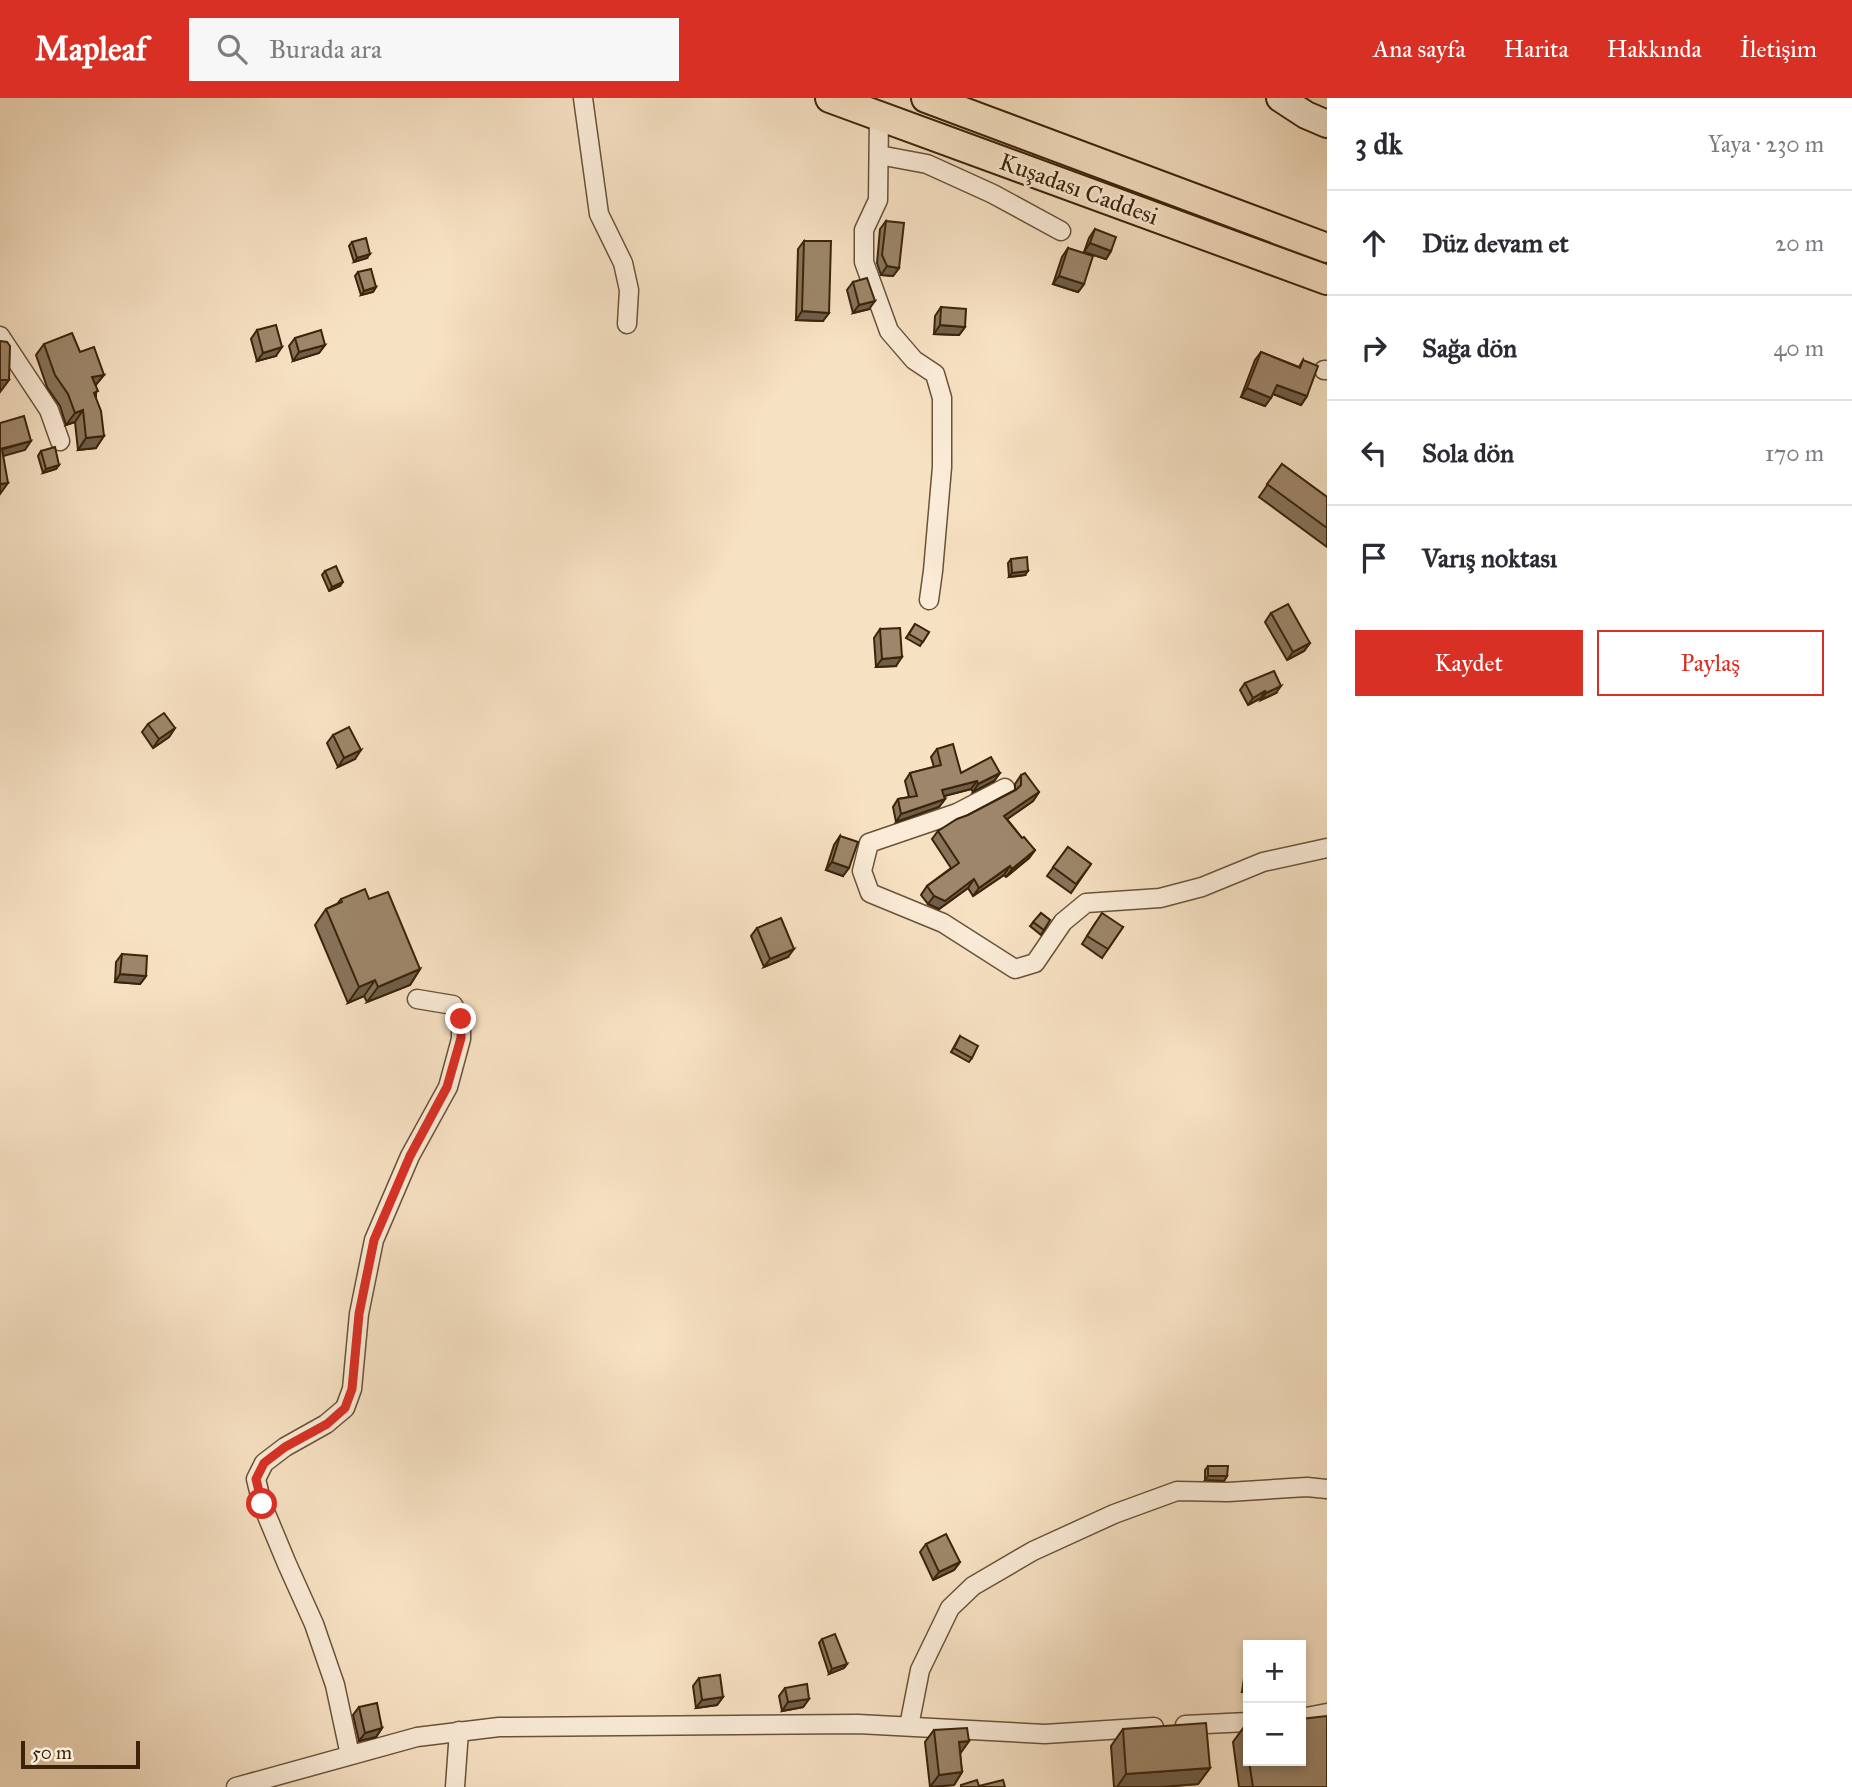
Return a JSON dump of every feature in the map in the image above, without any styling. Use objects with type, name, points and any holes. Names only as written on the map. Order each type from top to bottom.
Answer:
[{"type":"main road","name":"Kuşadası Caddesi","points":[[830,98],[1327,280]]},
{"type":"main road","name":"Kuşadası Caddesi","points":[[926,98],[1327,248]]},
{"type":"street","points":[[583,98],[599,214],[623,263],[629,290],[627,324]]},
{"type":"street","points":[[1280,98],[1306,115],[1327,124]]},
{"type":"street","points":[[879,116],[878,200],[864,230],[864,262],[889,331],[914,360],[935,374],[942,398],[942,467],[929,600]]},
{"type":"street","points":[[880,155],[927,164],[993,194],[1061,231]]},
{"type":"street","points":[[0,336],[48,410],[60,441]]},
{"type":"street","points":[[1005,788],[957,813],[869,843],[862,871],[870,893],[943,923],[1015,969],[1035,963],[1063,922],[1086,903],[1160,898],[1202,887],[1263,862],[1327,848]]},
{"type":"street","points":[[350,1755],[335,1685],[314,1623],[262,1504],[256,1479],[264,1463],[285,1447],[327,1424],[345,1408],[352,1389],[359,1314],[374,1240],[410,1156],[447,1087],[461,1038],[461,1019],[453,1005],[417,999]]},
{"type":"street","points":[[909,1726],[920,1670],[950,1608],[973,1586],[1032,1551],[1114,1514],[1177,1491],[1228,1492],[1307,1487],[1327,1489]]},
{"type":"street","points":[[1306,1717],[1327,1713]]},
{"type":"street","points":[[236,1787],[417,1737],[513,1726],[858,1724],[1045,1734],[1243,1721]]},
{"type":"street","points":[[455,1787],[459,1731]]},
{"type":"building","points":[[886,221],[904,223],[899,268],[887,266],[882,255]]},
{"type":"building","points":[[1095,229],[1116,237],[1111,251],[1090,243]]},
{"type":"building","points":[[366,238],[370,254],[357,258],[352,242]]},
{"type":"building","points":[[804,241],[831,241],[829,313],[802,311]]},
{"type":"building","points":[[1068,248],[1093,256],[1084,284],[1059,276]]},
{"type":"building","points":[[371,269],[376,287],[364,291],[358,272]]},
{"type":"building","points":[[867,278],[875,301],[859,305],[853,282]]},
{"type":"building","points":[[941,307],[966,309],[965,327],[940,325]]},
{"type":"building","points":[[276,325],[282,347],[263,353],[257,330]]},
{"type":"building","points":[[321,330],[325,345],[299,352],[295,338]]},
{"type":"building","points":[[72,333],[80,352],[94,347],[104,375],[92,377],[98,391],[94,393],[101,411],[104,436],[86,438],[83,410],[75,413],[68,394],[55,375],[44,344]]},
{"type":"building","points":[[0,341],[7,342],[10,346],[9,380],[0,380]]},
{"type":"building","points":[[1261,352],[1300,368],[1303,360],[1318,366],[1307,396],[1277,385],[1271,398],[1247,388]]},
{"type":"building","points":[[24,416],[31,441],[0,449],[0,423]]},
{"type":"building","points":[[55,447],[59,465],[46,469],[41,451]]},
{"type":"building","points":[[0,449],[8,483],[0,484]]},
{"type":"building","points":[[1282,464],[1327,497],[1327,528],[1267,484]]},
{"type":"building","points":[[1027,557],[1028,571],[1012,573],[1011,559]]},
{"type":"building","points":[[336,566],[343,582],[332,587],[325,571]]},
{"type":"building","points":[[1288,604],[1310,643],[1293,652],[1271,613]]},
{"type":"building","points":[[915,624],[929,632],[923,642],[909,634]]},
{"type":"building","points":[[900,628],[902,657],[882,659],[880,629]]},
{"type":"building","points":[[1274,671],[1281,686],[1253,698],[1245,683]]},
{"type":"building","points":[[164,713],[175,728],[159,739],[148,724]]},
{"type":"building","points":[[349,727],[361,750],[344,758],[333,735]]},
{"type":"building","points":[[953,744],[961,773],[991,757],[1000,773],[978,784],[977,781],[942,790],[945,799],[901,814],[898,799],[917,796],[910,773],[941,765],[937,749]]},
{"type":"building","points":[[1025,773],[1039,792],[1004,816],[1035,850],[1012,869],[1010,866],[979,888],[974,879],[945,901],[934,896],[927,886],[959,863],[938,831],[1016,790],[1021,785],[1021,775]]},
{"type":"building","points":[[840,836],[858,842],[849,868],[832,862]]},
{"type":"building","points":[[1068,847],[1091,864],[1076,884],[1053,867]]},
{"type":"building","points":[[365,889],[369,899],[388,892],[420,969],[378,987],[375,980],[359,987],[326,909]]},
{"type":"building","points":[[1041,913],[1050,920],[1044,930],[1033,922]]},
{"type":"building","points":[[1102,913],[1123,927],[1108,949],[1087,936]]},
{"type":"building","points":[[781,918],[794,949],[770,959],[757,928]]},
{"type":"building","points":[[122,954],[147,956],[146,976],[120,974]]},
{"type":"building","points":[[960,1036],[978,1046],[972,1058],[954,1048]]},
{"type":"building","points":[[1208,1466],[1228,1466],[1227,1476],[1208,1476]]},
{"type":"building","points":[[946,1534],[960,1562],[939,1572],[926,1544]]},
{"type":"building","points":[[835,1634],[847,1664],[832,1669],[822,1639]]},
{"type":"building","points":[[720,1675],[723,1697],[702,1700],[699,1678]]},
{"type":"building","points":[[807,1684],[809,1699],[788,1702],[785,1688]]},
{"type":"building","points":[[377,1703],[382,1728],[365,1733],[359,1707]]},
{"type":"building","points":[[1327,1716],[1327,1787],[1253,1787],[1250,1766],[1306,1766],[1306,1718]]},
{"type":"building","points":[[1206,1723],[1210,1768],[1126,1774],[1123,1729]]},
{"type":"building","points":[[967,1728],[969,1741],[959,1742],[962,1772],[939,1775],[934,1730]]},
{"type":"building","points":[[977,1780],[979,1786],[1003,1780],[1005,1787],[961,1787]]},
{"type":"route","points":[[262,1504],[256,1479],[264,1463],[285,1447],[327,1424],[345,1408],[352,1389],[359,1314],[374,1240],[410,1156],[447,1087],[461,1038],[461,1019]]}]
